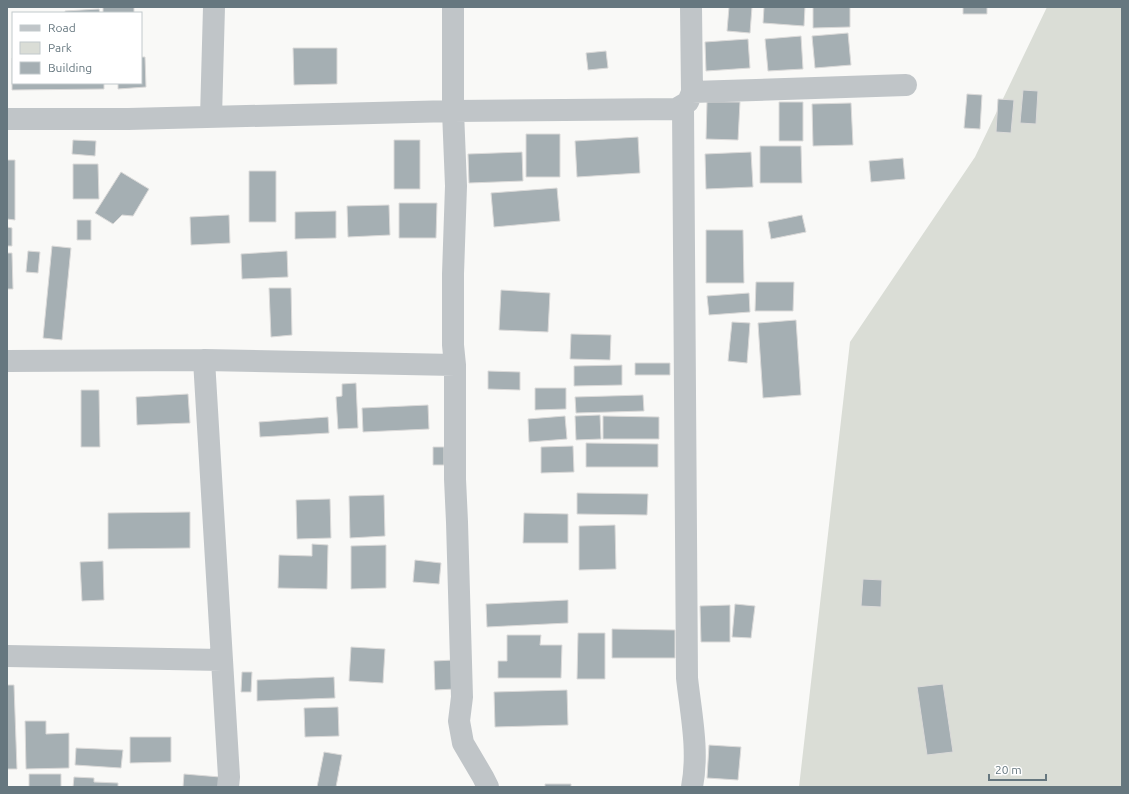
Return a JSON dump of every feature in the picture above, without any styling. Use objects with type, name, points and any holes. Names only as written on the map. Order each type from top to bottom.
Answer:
[{"type":"street","points":[[211,117],[214,7]]},
{"type":"street","points":[[453,7],[453,111],[456,186],[453,274],[453,345],[455,365],[455,479],[462,697],[459,721],[463,743],[488,787]]},
{"type":"street","points":[[691,7],[688,99],[687,678],[695,741],[694,775],[692,787]]},
{"type":"street","points":[[7,119],[128,119],[453,111],[676,109],[688,99],[906,85]]},
{"type":"street","points":[[7,361],[204,360],[455,365]]},
{"type":"street","points":[[204,360],[229,777],[228,787]]},
{"type":"street","points":[[7,656],[222,660]]},
{"type":"green space","points":[[1047,7],[1122,7],[1122,787],[799,787],[850,342],[975,157]]},
{"type":"building","points":[[103,7],[134,7],[134,12],[103,12]]},
{"type":"building","points":[[729,7],[752,7],[750,33],[727,31]]},
{"type":"building","points":[[764,7],[805,7],[804,26],[763,23]]},
{"type":"building","points":[[813,7],[850,7],[850,27],[813,28]]},
{"type":"building","points":[[963,7],[987,7],[987,14],[963,14]]},
{"type":"building","points":[[99,9],[100,12],[65,12]]},
{"type":"building","points":[[848,33],[851,65],[815,68],[812,36]]},
{"type":"building","points":[[801,36],[803,69],[768,71],[765,39]]},
{"type":"building","points":[[748,39],[750,68],[706,71],[705,42]]},
{"type":"building","points":[[293,48],[337,48],[337,84],[294,85]]},
{"type":"building","points":[[606,51],[608,68],[588,70],[586,53]]},
{"type":"building","points":[[142,57],[145,57],[146,87],[118,89],[118,84],[142,84]]},
{"type":"building","points":[[12,84],[104,84],[104,89],[12,90]]},
{"type":"building","points":[[1023,90],[1038,91],[1036,124],[1020,123]]},
{"type":"building","points":[[967,94],[982,95],[980,129],[964,128]]},
{"type":"building","points":[[998,99],[1014,100],[1011,133],[996,132]]},
{"type":"building","points":[[707,102],[740,102],[738,140],[706,139]]},
{"type":"building","points":[[779,102],[803,102],[803,141],[779,141]]},
{"type":"building","points":[[851,103],[853,145],[813,146],[812,104]]},
{"type":"building","points":[[526,134],[560,134],[560,177],[526,177]]},
{"type":"building","points":[[638,137],[640,173],[577,177],[575,141]]},
{"type":"building","points":[[73,140],[96,141],[95,156],[72,154]]},
{"type":"building","points":[[394,140],[420,140],[420,189],[394,189]]},
{"type":"building","points":[[760,146],[801,146],[802,183],[760,183]]},
{"type":"building","points":[[522,152],[523,181],[469,183],[468,154]]},
{"type":"building","points":[[751,152],[753,187],[706,189],[705,154]]},
{"type":"building","points":[[903,158],[905,179],[871,182],[869,161]]},
{"type":"building","points":[[7,160],[15,160],[15,220],[7,219]]},
{"type":"building","points":[[73,164],[98,164],[99,199],[73,199]]},
{"type":"building","points":[[249,171],[276,171],[276,222],[249,222]]},
{"type":"building","points":[[121,172],[149,189],[133,216],[122,215],[113,224],[95,213]]},
{"type":"building","points":[[557,188],[560,221],[494,227],[491,193]]},
{"type":"building","points":[[399,203],[437,203],[436,238],[399,238]]},
{"type":"building","points":[[389,205],[390,235],[348,237],[347,206]]},
{"type":"building","points":[[336,211],[336,238],[295,239],[295,212]]},
{"type":"building","points":[[229,215],[230,243],[191,245],[190,217]]},
{"type":"building","points":[[802,215],[806,232],[771,239],[768,222]]},
{"type":"building","points":[[77,220],[91,220],[91,240],[77,240]]},
{"type":"building","points":[[7,227],[12,228],[12,246],[7,246]]},
{"type":"building","points":[[706,230],[743,230],[744,283],[706,283]]},
{"type":"building","points":[[52,246],[71,248],[62,340],[43,338]]},
{"type":"building","points":[[28,251],[40,252],[38,273],[26,272]]},
{"type":"building","points":[[287,251],[288,277],[242,279],[241,254]]},
{"type":"building","points":[[7,253],[12,253],[13,289],[7,289]]},
{"type":"building","points":[[756,282],[794,282],[793,311],[755,311]]},
{"type":"building","points":[[269,288],[291,288],[292,335],[271,337]]},
{"type":"building","points":[[501,290],[550,293],[548,332],[499,330]]},
{"type":"building","points":[[749,293],[750,312],[709,315],[707,296]]},
{"type":"building","points":[[796,320],[801,395],[763,398],[758,323]]},
{"type":"building","points":[[732,322],[750,323],[747,363],[728,361]]},
{"type":"building","points":[[571,334],[611,335],[610,360],[570,359]]},
{"type":"building","points":[[635,363],[670,363],[670,375],[635,375]]},
{"type":"building","points":[[622,365],[622,385],[574,386],[574,366]]},
{"type":"building","points":[[488,371],[520,372],[520,390],[488,389]]},
{"type":"building","points":[[356,383],[358,428],[338,429],[336,397],[342,396],[342,384]]},
{"type":"building","points":[[535,388],[566,388],[566,409],[535,410]]},
{"type":"building","points":[[81,390],[99,390],[100,447],[81,447]]},
{"type":"building","points":[[188,394],[190,423],[137,425],[136,397]]},
{"type":"building","points":[[643,395],[644,411],[576,413],[575,397]]},
{"type":"building","points":[[428,405],[429,429],[363,432],[362,408]]},
{"type":"building","points":[[600,415],[601,439],[576,440],[575,416]]},
{"type":"building","points":[[565,416],[567,439],[529,442],[528,419]]},
{"type":"building","points":[[603,416],[659,417],[659,439],[603,439]]},
{"type":"building","points":[[328,417],[329,433],[260,437],[259,422]]},
{"type":"building","points":[[586,443],[658,444],[658,467],[586,467]]},
{"type":"building","points":[[573,446],[574,472],[541,473],[541,447]]},
{"type":"building","points":[[433,447],[444,447],[444,465],[433,465]]},
{"type":"building","points":[[577,493],[648,494],[647,515],[577,514]]},
{"type":"building","points":[[384,495],[385,536],[350,538],[349,496]]},
{"type":"building","points":[[330,499],[331,538],[297,539],[296,500]]},
{"type":"building","points":[[190,512],[190,548],[108,549],[108,513]]},
{"type":"building","points":[[524,513],[568,514],[568,543],[523,543]]},
{"type":"building","points":[[615,525],[616,569],[579,570],[579,526]]},
{"type":"building","points":[[312,544],[328,545],[327,589],[278,588],[279,555],[312,556]]},
{"type":"building","points":[[386,545],[386,588],[351,589],[351,546]]},
{"type":"building","points":[[415,560],[441,563],[439,584],[413,582]]},
{"type":"building","points":[[103,561],[104,600],[82,601],[80,562]]},
{"type":"building","points":[[863,579],[882,580],[881,607],[861,606]]},
{"type":"building","points":[[568,600],[568,623],[487,627],[486,604]]},
{"type":"building","points":[[735,604],[755,606],[751,638],[732,637]]},
{"type":"building","points":[[730,605],[730,642],[701,642],[700,606]]},
{"type":"building","points":[[612,629],[675,630],[675,658],[612,658]]},
{"type":"building","points":[[578,633],[605,633],[605,679],[577,679]]},
{"type":"building","points":[[507,635],[541,635],[540,645],[562,645],[561,678],[498,678],[498,661],[507,661]]},
{"type":"building","points":[[351,647],[385,649],[383,683],[349,681]]},
{"type":"building","points":[[454,660],[455,689],[435,690],[434,661]]},
{"type":"building","points":[[242,672],[252,672],[251,692],[241,692]]},
{"type":"building","points":[[334,677],[335,698],[257,701],[257,680]]},
{"type":"building","points":[[943,684],[953,752],[927,755],[917,687]]},
{"type":"building","points":[[7,685],[14,685],[17,769],[7,769]]},
{"type":"building","points":[[567,690],[568,725],[495,727],[494,692]]},
{"type":"building","points":[[338,707],[339,736],[305,737],[304,708]]},
{"type":"building","points":[[25,721],[46,721],[46,734],[69,733],[69,768],[26,769]]},
{"type":"building","points":[[130,737],[171,737],[171,762],[130,763]]},
{"type":"building","points":[[709,745],[741,747],[738,780],[707,778]]},
{"type":"building","points":[[76,748],[123,750],[121,768],[75,765]]},
{"type":"building","points":[[324,752],[342,755],[336,787],[317,787]]},
{"type":"building","points":[[29,774],[61,774],[61,787],[29,787]]},
{"type":"building","points":[[184,774],[220,777],[220,787],[183,787]]},
{"type":"building","points":[[74,777],[94,778],[94,782],[118,783],[118,787],[73,787]]},
{"type":"building","points":[[545,784],[571,784],[571,787],[545,787]]}]
